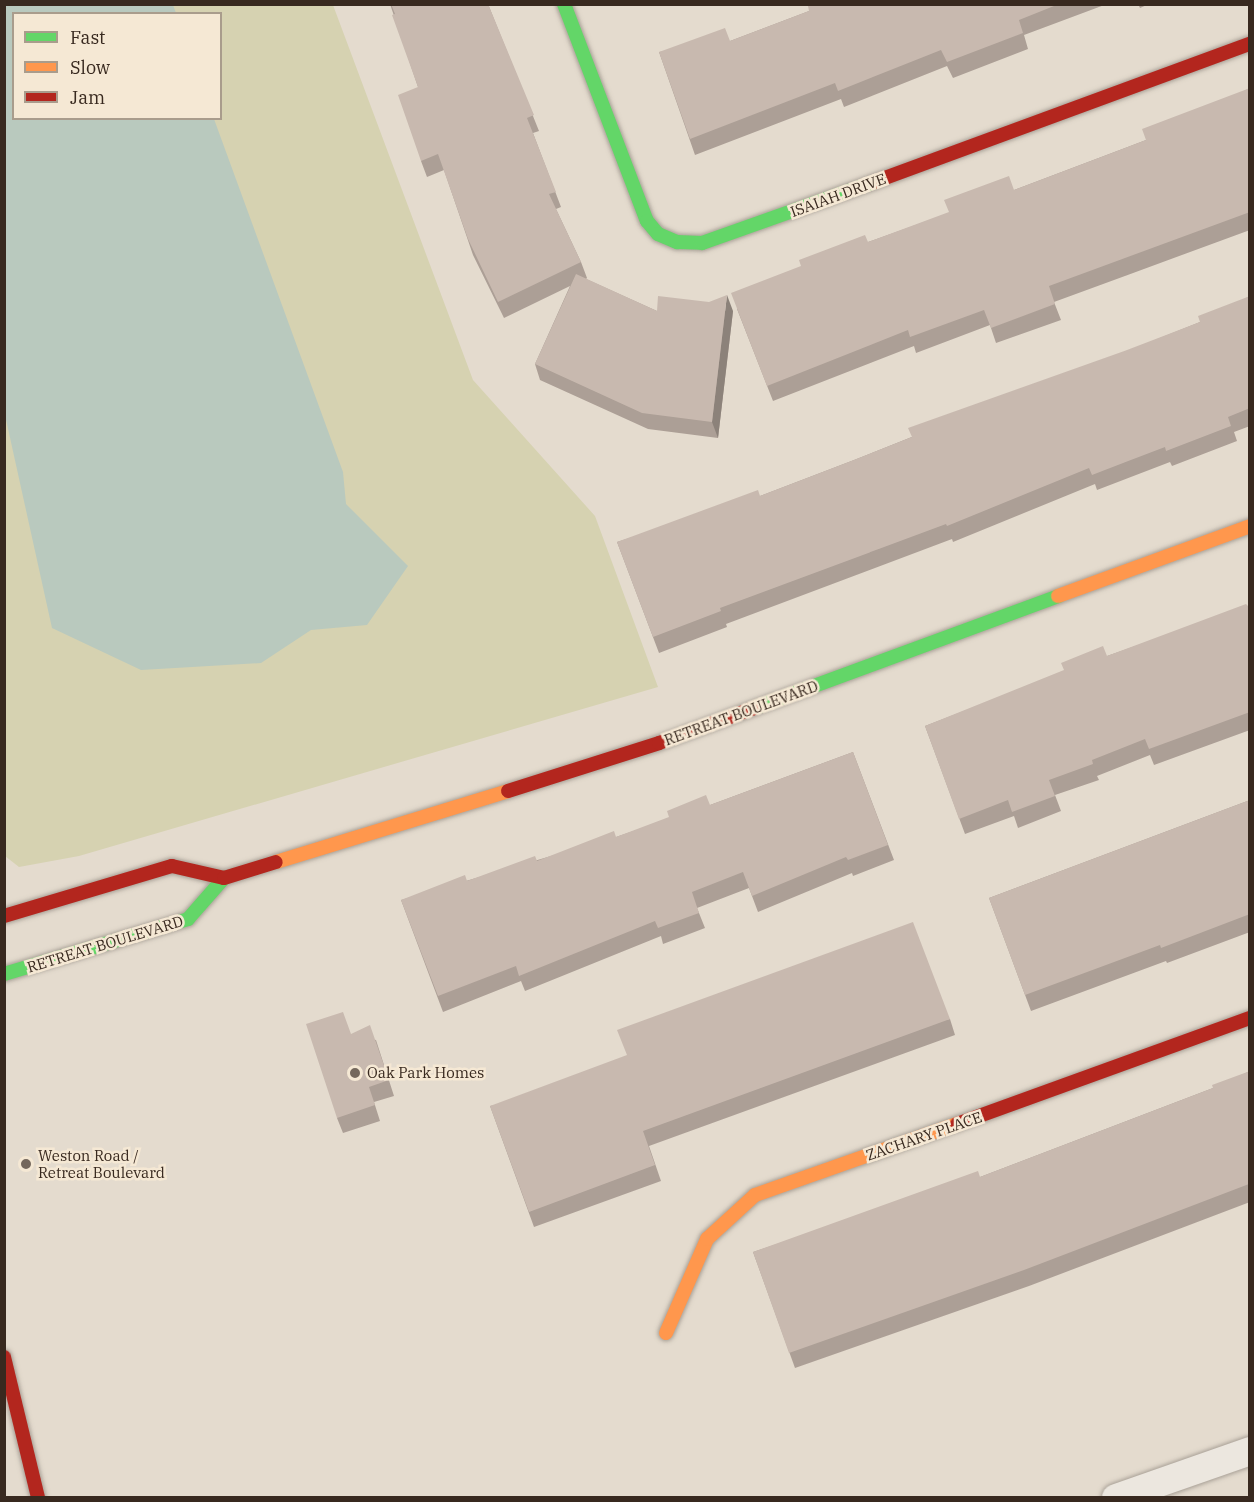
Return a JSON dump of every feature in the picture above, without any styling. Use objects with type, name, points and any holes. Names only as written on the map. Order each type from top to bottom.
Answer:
[{"type":"street","name":"ISAIAH DRIVE","points":[[564,4],[647,222],[658,234],[677,242],[702,243],[728,236],[1250,44]]},
{"type":"street","name":"RETREAT BOULEVARD","points":[[4,974],[188,919],[224,878],[658,743],[1250,526]]},
{"type":"street","points":[[4,916],[172,866],[224,878]]},
{"type":"street","name":"ZACHARY PLACE","points":[[666,1333],[707,1239],[755,1195],[1250,1018]]},
{"type":"street","points":[[5,1359],[38,1497]]},
{"type":"street","points":[[1116,1497],[1250,1451]]},
{"type":"shaded area","points":[[4,5],[173,5],[176,12],[12,12],[12,120],[214,120],[343,472],[346,504],[408,566],[367,625],[311,630],[261,663],[141,670],[52,628],[5,415]]},
{"type":"shaded area","points":[[5,5],[333,5],[473,380],[595,516],[658,687],[79,856],[19,867],[5,856]]},
{"type":"building","points":[[391,4],[488,4],[534,115],[527,118],[556,192],[549,194],[581,262],[498,302],[468,239],[438,154],[421,161],[398,95],[418,87],[392,15],[395,14]]},
{"type":"building","points":[[812,4],[1059,4],[1019,20],[1023,33],[947,62],[941,50],[838,91],[835,83],[690,139],[659,52],[725,28],[730,41],[809,11],[808,6]]},
{"type":"building","points":[[1250,88],[1250,212],[1049,286],[1055,304],[991,328],[984,310],[910,337],[908,330],[767,386],[731,293],[801,266],[799,260],[865,235],[868,242],[949,212],[944,200],[1009,176],[1014,190],[1146,140],[1142,129]]},
{"type":"building","points":[[576,274],[657,311],[658,296],[709,302],[727,295],[712,422],[642,413],[535,364]]},
{"type":"building","points":[[1250,296],[1250,408],[1228,417],[1231,426],[1166,451],[1165,447],[1092,475],[1089,468],[947,526],[946,524],[720,608],[721,611],[653,637],[617,542],[758,490],[760,496],[854,460],[912,437],[908,428],[1200,322],[1198,316]]},
{"type":"building","points":[[1246,604],[1250,606],[1250,712],[1149,749],[1145,739],[1092,760],[1093,764],[1049,780],[1055,796],[1012,812],[1008,800],[959,819],[925,726],[1064,670],[1061,663],[1103,646],[1107,656]]},
{"type":"building","points":[[853,752],[888,845],[848,860],[846,857],[752,896],[743,872],[692,892],[699,913],[658,928],[655,921],[519,976],[516,966],[438,996],[401,900],[465,875],[467,881],[535,856],[537,861],[614,831],[616,837],[669,817],[667,811],[706,795],[710,805]]},
{"type":"building","points":[[1250,800],[1250,914],[1161,948],[1160,945],[1025,995],[989,898]]},
{"type":"building","points":[[913,922],[950,1019],[643,1131],[655,1165],[529,1212],[490,1106],[627,1055],[617,1030]]},
{"type":"building","name":"Oak Park Homes","points":[[343,1012],[351,1034],[370,1025],[389,1080],[369,1087],[375,1105],[337,1118],[306,1024]]},
{"type":"building","points":[[1250,1071],[1250,1186],[1249,1184],[1024,1270],[789,1353],[753,1252],[978,1171],[980,1177],[1213,1088],[1212,1085]]},
{"type":"traffic: fast","points":[[564,4],[647,221],[658,234],[677,242],[702,243],[874,182]]},
{"type":"traffic: fast","points":[[757,707],[1058,596]]},
{"type":"traffic: fast","points":[[4,974],[188,919],[224,878]]},
{"type":"traffic: slow","points":[[1058,596],[1250,526]]},
{"type":"traffic: slow","points":[[276,862],[508,791]]},
{"type":"traffic: slow","points":[[666,1333],[707,1239],[755,1195],[957,1124]]},
{"type":"traffic: jam","points":[[874,182],[1250,44]]},
{"type":"traffic: jam","points":[[508,791],[659,743],[757,707]]},
{"type":"traffic: jam","points":[[4,916],[172,866],[224,878],[276,862]]},
{"type":"traffic: jam","points":[[957,1124],[1250,1018]]},
{"type":"traffic: jam","points":[[4,1357],[38,1498]]},
{"type":"place","name":"Oak Park Homes","points":[[355,1073]]},
{"type":"place","name":"Weston Road / Retreat Boulevard","points":[[26,1164]]}]
